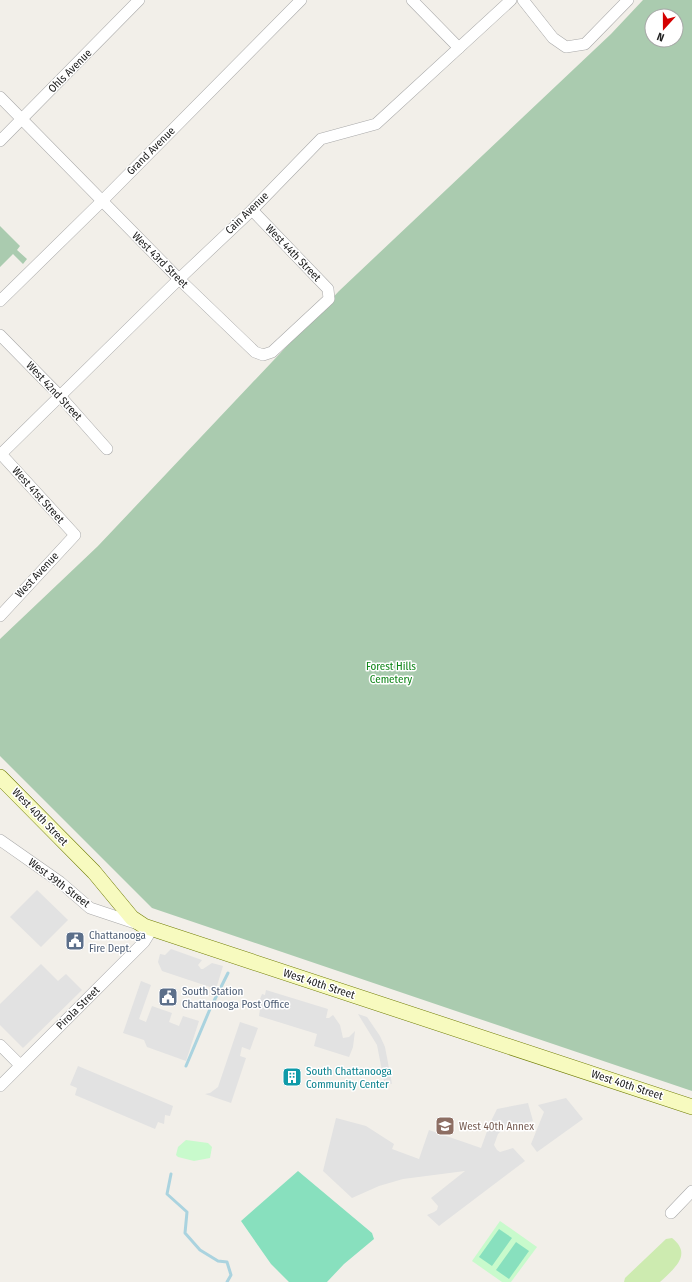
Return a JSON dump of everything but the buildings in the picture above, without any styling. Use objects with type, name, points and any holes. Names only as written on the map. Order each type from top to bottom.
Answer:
[{"type":"main road","name":"West 40th Street","points":[[0,777],[94,872],[132,918],[148,927],[692,1107]]},
{"type":"street","name":"Ohls Avenue","points":[[0,141],[139,0]]},
{"type":"street","name":"Grand Avenue","points":[[0,301],[102,201],[301,0]]},
{"type":"street","points":[[412,0],[459,48]]},
{"type":"street","name":"Cain Avenue","points":[[1,455],[179,279],[252,210],[321,139],[376,124],[511,0]]},
{"type":"street","points":[[523,0],[553,38],[566,47],[585,44],[628,0]]},
{"type":"street","name":"West 43rd Street","points":[[0,97],[179,279],[255,352],[263,355],[272,352],[329,299]]},
{"type":"street","name":"West 44th Street","points":[[252,210],[328,289],[329,299]]},
{"type":"street","name":"West 42nd Street","points":[[0,335],[60,396],[107,449]]},
{"type":"street","name":"West 41st Street","points":[[1,455],[75,535]]},
{"type":"street","name":"West Avenue","points":[[0,616],[75,535]]},
{"type":"street","name":"West 39th Street","points":[[0,840],[60,882],[90,908],[148,927]]},
{"type":"street","name":"Pirola Street","points":[[0,1086],[144,942],[148,927]]},
{"type":"street","points":[[0,1045],[20,1065]]},
{"type":"street","points":[[671,1214],[692,1191]]},
{"type":"green space","name":"Forest Hills Cemetery","points":[[643,0],[692,0],[692,1091],[152,908],[0,756],[0,639],[98,546],[339,291],[611,34]]},
{"type":"green space","points":[[0,226],[20,246],[17,250],[27,259],[23,264],[13,254],[0,267]]},
{"type":"green space","points":[[186,1140],[208,1143],[212,1147],[210,1158],[194,1161],[178,1157],[176,1155],[178,1147]]},
{"type":"green space","points":[[298,1171],[372,1233],[374,1239],[344,1264],[327,1282],[289,1282],[271,1264],[241,1221]]},
{"type":"green space","points":[[500,1221],[537,1247],[511,1282],[502,1282],[472,1261]]},
{"type":"green space","points":[[499,1229],[512,1238],[492,1266],[479,1257]]},
{"type":"green space","points":[[672,1238],[681,1250],[680,1260],[660,1282],[624,1282],[625,1278],[666,1239]]},
{"type":"green space","points":[[516,1242],[529,1251],[509,1279],[496,1270]]},
{"type":"shaded area","points":[[37,890],[68,920],[41,947],[10,917]]},
{"type":"shaded area","points":[[171,949],[202,960],[198,965],[201,969],[212,963],[223,966],[216,989],[162,971],[158,962],[160,954],[165,955]]},
{"type":"shaded area","points":[[41,964],[58,981],[66,974],[82,990],[23,1048],[0,1025],[0,1004]]},
{"type":"shaded area","points":[[141,981],[151,985],[139,1019],[146,1022],[152,1006],[172,1013],[169,1022],[179,1026],[183,1016],[199,1021],[186,1061],[147,1047],[144,1040],[123,1033]]},
{"type":"shaded area","points":[[266,990],[328,1009],[326,1018],[333,1015],[340,1025],[343,1038],[349,1037],[355,1031],[353,1047],[349,1057],[314,1046],[317,1034],[259,1016],[260,1009],[257,1007],[262,994],[265,995]]},
{"type":"shaded area","points":[[358,1014],[367,1017],[380,1036],[385,1047],[392,1084],[384,1081],[377,1045]]},
{"type":"shaded area","points":[[240,1022],[258,1028],[250,1050],[242,1047],[240,1056],[246,1058],[231,1103],[205,1094],[210,1093],[218,1087]]},
{"type":"shaded area","points":[[78,1066],[173,1106],[170,1116],[165,1115],[164,1124],[158,1122],[155,1129],[75,1095],[77,1088],[70,1085]]},
{"type":"shaded area","points":[[566,1098],[583,1119],[537,1152],[531,1144],[544,1112],[538,1105]]},
{"type":"shaded area","points":[[528,1103],[533,1121],[503,1129],[498,1134],[494,1145],[500,1152],[513,1148],[525,1161],[439,1226],[427,1215],[437,1210],[438,1206],[431,1198],[465,1171],[403,1179],[379,1186],[352,1198],[323,1171],[336,1118],[366,1126],[394,1144],[392,1149],[419,1159],[429,1130],[481,1148],[497,1109]]},
{"type":"waterway","points":[[186,1066],[210,1009],[228,973]]},
{"type":"waterway","points":[[171,1174],[167,1194],[187,1212],[185,1233],[200,1250],[218,1261],[227,1262],[231,1275],[227,1282]]},
{"type":"place","name":"Chattanooga Fire Dept.","points":[[75,941]]},
{"type":"place","name":"South Station Chattanooga Post Office","points":[[168,997]]},
{"type":"place","name":"South Chattanooga Community Center","points":[[292,1077]]},
{"type":"place","name":"West 40th Annex","points":[[445,1126]]}]
